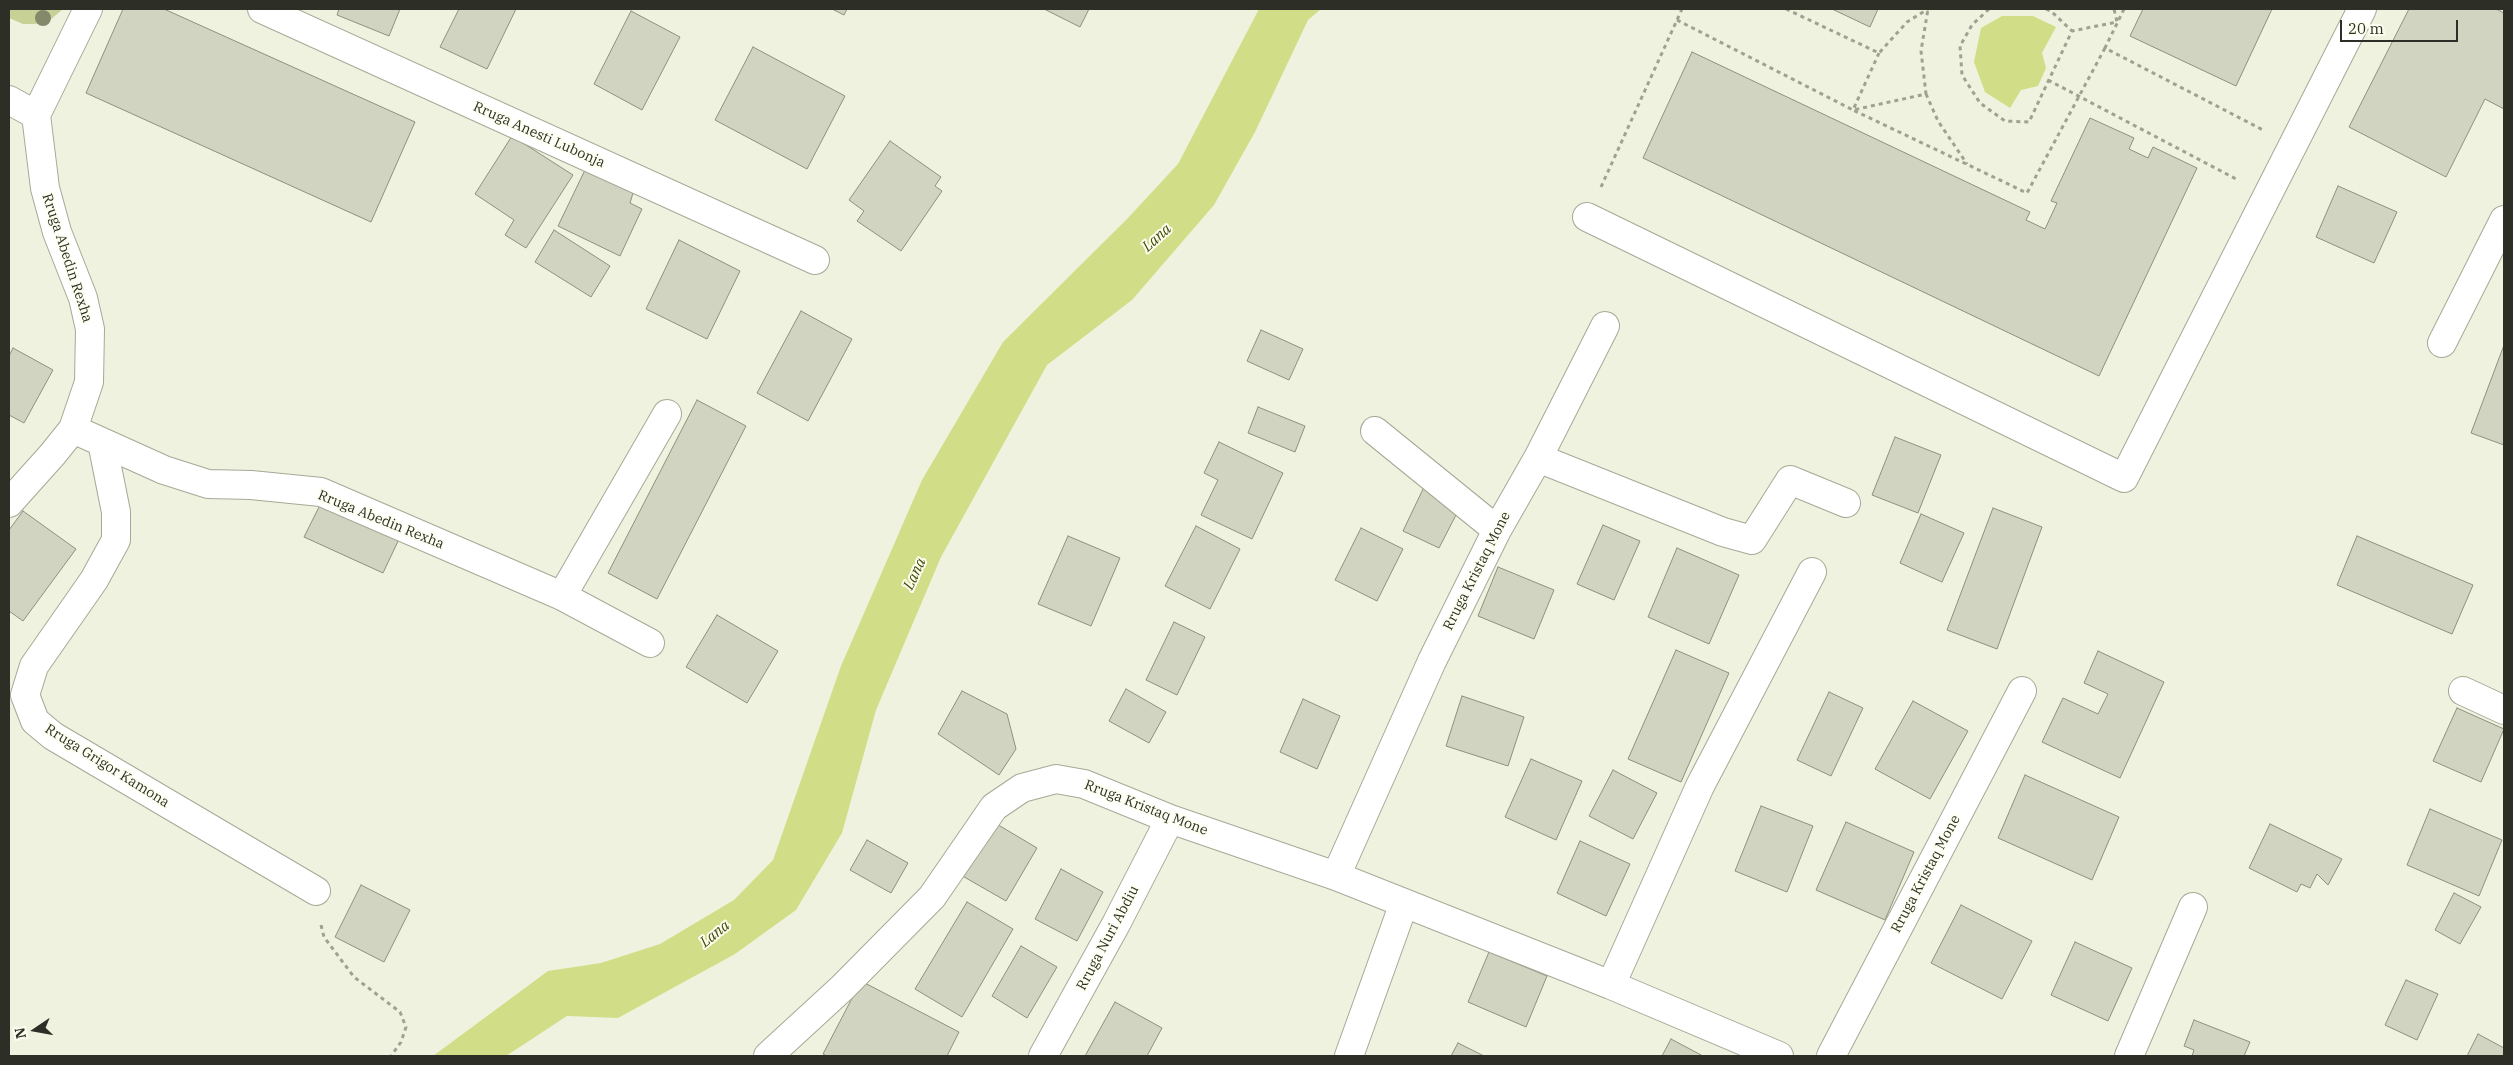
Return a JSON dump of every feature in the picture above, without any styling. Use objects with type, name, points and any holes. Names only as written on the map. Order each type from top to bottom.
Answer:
[{"type":"street","points":[[9,100],[36,115],[88,9]]},
{"type":"street","name":"Rruga Anesti Lubonja","points":[[262,9],[815,260]]},
{"type":"street","points":[[1587,217],[2124,478],[2362,9]]},
{"type":"street","name":"Rruga Abedin Rexha","points":[[9,503],[52,455],[73,428],[89,382],[90,329],[83,298],[57,232],[45,188],[36,115]]},
{"type":"street","points":[[2442,343],[2504,220]]},
{"type":"street","name":"Rruga Kristaq Mone","points":[[1336,876],[1432,661],[1497,530],[1538,458],[1605,326]]},
{"type":"street","points":[[562,596],[667,414]]},
{"type":"street","name":"Rruga Abedin Rexha","points":[[73,428],[164,470],[208,484],[251,485],[321,492],[562,596],[650,643]]},
{"type":"street","points":[[1375,431],[1497,530]]},
{"type":"street","name":"Rruga Grigor Kamona","points":[[102,442],[116,512],[116,540],[94,580],[34,666],[25,695],[35,721],[53,736],[316,891]]},
{"type":"street","points":[[1538,458],[1723,532],[1752,540],[1790,480],[1846,502]]},
{"type":"street","points":[[1611,986],[1700,786],[1812,572]]},
{"type":"street","name":"Rruga Kristaq Mone","points":[[1831,1056],[2022,691]]},
{"type":"street","points":[[2463,691],[2504,710]]},
{"type":"street","name":"Rruga Kristaq Mone","points":[[768,1056],[842,988],[932,898],[994,807],[1022,788],[1056,779],[1084,784],[1170,819],[1336,876],[1611,986],[1740,1049],[1779,1056]]},
{"type":"street","name":"Rruga Nuri Abdiu","points":[[1043,1056],[1116,924],[1170,819]]},
{"type":"street","points":[[1349,1056],[1404,903]]},
{"type":"street","points":[[2129,1056],[2193,907]]},
{"type":"path","points":[[1587,217],[1682,9]]},
{"type":"path","points":[[1786,9],[1879,53]]},
{"type":"path","points":[[1853,110],[1879,53],[1907,22],[1928,9]]},
{"type":"path","points":[[1928,9],[1921,51],[1926,94],[1938,121],[1967,164]]},
{"type":"path","points":[[1989,9],[1972,25],[1960,46],[1962,75],[1980,103],[2005,121],[2029,122],[2072,31]]},
{"type":"path","points":[[2046,9],[2051,10],[2072,31]]},
{"type":"path","points":[[2114,9],[2117,22]]},
{"type":"path","points":[[1677,20],[1853,110],[2027,193],[2080,96],[2124,9]]},
{"type":"path","points":[[2072,31],[2117,22]]},
{"type":"path","points":[[2105,48],[2292,146]]},
{"type":"path","points":[[2048,80],[2267,196]]},
{"type":"path","points":[[1853,110],[1926,94]]},
{"type":"path","points":[[324,937],[354,977],[400,1012],[406,1027],[401,1042],[391,1056]]},
{"type":"shaded area","points":[[9,9],[63,9],[50,20],[35,24],[23,24],[9,18]]},
{"type":"water","name":"Lana","points":[[1259,9],[1321,9],[1308,20],[1255,132],[1214,205],[1132,300],[1047,365],[941,557],[876,710],[842,833],[796,910],[735,954],[618,1018],[567,1016],[506,1056],[433,1056],[548,971],[601,963],[660,944],[734,900],[773,860],[841,666],[922,480],[1003,342],[1127,219],[1178,164]]},
{"type":"water","points":[[2002,16],[2033,16],[2056,27],[2042,53],[2046,68],[2038,86],[2021,90],[2010,108],[1985,92],[1974,62],[1981,28]]},
{"type":"building","points":[[123,9],[164,9],[415,122],[371,222],[86,93]]},
{"type":"building","points":[[339,9],[400,9],[389,36],[337,15]]},
{"type":"building","points":[[459,9],[516,9],[487,69],[440,47]]},
{"type":"building","points":[[832,9],[847,9],[844,15]]},
{"type":"building","points":[[1044,9],[1089,9],[1080,27]]},
{"type":"building","points":[[1832,9],[1878,9],[1870,27]]},
{"type":"building","points":[[2143,9],[2272,9],[2236,86],[2130,36]]},
{"type":"building","points":[[2409,9],[2496,9],[2504,13],[2504,109],[2485,99],[2446,177],[2349,127]]},
{"type":"building","points":[[631,11],[680,37],[642,110],[594,84]]},
{"type":"building","points":[[753,47],[845,96],[807,169],[715,120]]},
{"type":"building","points":[[1692,52],[2030,212],[2026,220],[2045,229],[2057,203],[2051,201],[2090,118],[2134,138],[2129,149],[2148,158],[2153,147],[2197,168],[2099,376],[1643,158]]},
{"type":"building","points":[[512,136],[573,175],[526,248],[505,235],[514,220],[475,194]]},
{"type":"building","points":[[890,141],[941,177],[935,186],[942,191],[901,251],[857,221],[864,211],[849,200]]},
{"type":"building","points":[[585,170],[633,193],[630,203],[642,209],[620,256],[558,226]]},
{"type":"building","points":[[2338,186],[2397,212],[2374,263],[2316,237]]},
{"type":"building","points":[[554,230],[610,266],[591,297],[535,262]]},
{"type":"building","points":[[679,240],[740,271],[707,339],[646,309]]},
{"type":"building","points":[[801,311],[852,339],[808,421],[757,393]]},
{"type":"building","points":[[1261,330],[1303,349],[1289,380],[1247,361]]},
{"type":"building","points":[[2504,345],[2504,445],[2471,433]]},
{"type":"building","points":[[13,348],[53,370],[24,423],[9,415],[9,356]]},
{"type":"building","points":[[697,400],[746,426],[657,599],[608,573]]},
{"type":"building","points":[[1258,407],[1305,426],[1295,452],[1248,433]]},
{"type":"building","points":[[1895,437],[1941,455],[1918,513],[1872,495]]},
{"type":"building","points":[[1219,442],[1283,473],[1252,539],[1201,515],[1218,480],[1204,473]]},
{"type":"building","points":[[1424,487],[1456,515],[1439,548],[1403,531]]},
{"type":"building","points":[[320,505],[400,537],[383,573],[304,537]]},
{"type":"building","points":[[1993,508],[2042,527],[1997,649],[1947,630]]},
{"type":"building","points":[[23,511],[76,549],[23,621],[9,611],[9,530]]},
{"type":"building","points":[[1921,514],[1964,533],[1942,582],[1900,563]]},
{"type":"building","points":[[1603,525],[1640,541],[1614,600],[1577,584]]},
{"type":"building","points":[[1196,526],[1240,549],[1210,609],[1165,586]]},
{"type":"building","points":[[1361,528],[1403,549],[1377,601],[1335,580]]},
{"type":"building","points":[[1068,536],[1120,558],[1091,626],[1038,604]]},
{"type":"building","points":[[2357,536],[2473,585],[2452,634],[2337,585]]},
{"type":"building","points":[[1677,548],[1739,575],[1709,644],[1648,617]]},
{"type":"building","points":[[1498,567],[1554,590],[1534,639],[1478,616]]},
{"type":"building","points":[[717,615],[778,651],[747,703],[686,667]]},
{"type":"building","points":[[1174,622],[1205,637],[1177,695],[1146,680]]},
{"type":"building","points":[[1676,650],[1729,673],[1681,782],[1628,759]]},
{"type":"building","points":[[2098,651],[2164,682],[2120,778],[2042,742],[2063,698],[2098,714],[2108,694],[2084,683]]},
{"type":"building","points":[[1126,689],[1166,712],[1149,743],[1109,721]]},
{"type":"building","points":[[962,691],[1007,714],[1016,749],[999,775],[938,734]]},
{"type":"building","points":[[1829,692],[1863,708],[1831,776],[1797,760]]},
{"type":"building","points":[[1462,696],[1524,717],[1508,766],[1446,746]]},
{"type":"building","points":[[1303,699],[1340,716],[1317,769],[1280,752]]},
{"type":"building","points":[[1913,701],[1968,731],[1930,799],[1875,769]]},
{"type":"building","points":[[2457,708],[2504,729],[2481,782],[2433,761]]},
{"type":"building","points":[[1531,759],[1582,781],[1556,840],[1505,817]]},
{"type":"building","points":[[1613,770],[1657,793],[1633,839],[1589,816]]},
{"type":"building","points":[[2025,775],[2119,817],[2092,880],[1998,838]]},
{"type":"building","points":[[1761,806],[1813,826],[1787,892],[1735,871]]},
{"type":"building","points":[[2430,809],[2502,840],[2479,896],[2407,865]]},
{"type":"building","points":[[990,820],[1037,848],[1006,901],[959,874]]},
{"type":"building","points":[[1846,822],[1914,852],[1885,920],[1816,890]]},
{"type":"building","points":[[2270,824],[2342,859],[2328,885],[2317,874],[2310,888],[2301,884],[2297,892],[2249,868]]},
{"type":"building","points":[[867,840],[908,863],[891,893],[850,870]]},
{"type":"building","points":[[1580,841],[1630,864],[1606,916],[1557,893]]},
{"type":"building","points":[[1061,869],[1103,892],[1077,941],[1035,919]]},
{"type":"building","points":[[361,885],[410,910],[384,962],[335,937]]},
{"type":"building","points":[[2454,893],[2481,907],[2460,944],[2435,930]]},
{"type":"building","points":[[967,902],[1013,929],[962,1017],[915,989]]},
{"type":"building","points":[[1961,905],[2032,941],[2002,999],[1931,963]]},
{"type":"building","points":[[2075,942],[2132,968],[2108,1021],[2051,995]]},
{"type":"building","points":[[1021,946],[1057,967],[1027,1018],[992,996]]},
{"type":"building","points":[[1489,952],[1547,976],[1526,1027],[1468,1002]]},
{"type":"building","points":[[2406,980],[2438,994],[2417,1040],[2385,1025]]},
{"type":"building","points":[[861,981],[959,1032],[947,1056],[827,1056],[823,1054]]},
{"type":"building","points":[[1115,1002],[1162,1028],[1147,1056],[1085,1056]]},
{"type":"building","points":[[2194,1020],[2250,1042],[2244,1056],[2192,1056],[2194,1050],[2184,1046]]},
{"type":"building","points":[[2478,1034],[2504,1048],[2504,1056],[2467,1056]]},
{"type":"building","points":[[1671,1039],[1703,1056],[1662,1056]]},
{"type":"building","points":[[1458,1043],[1484,1056],[1451,1056]]}]
